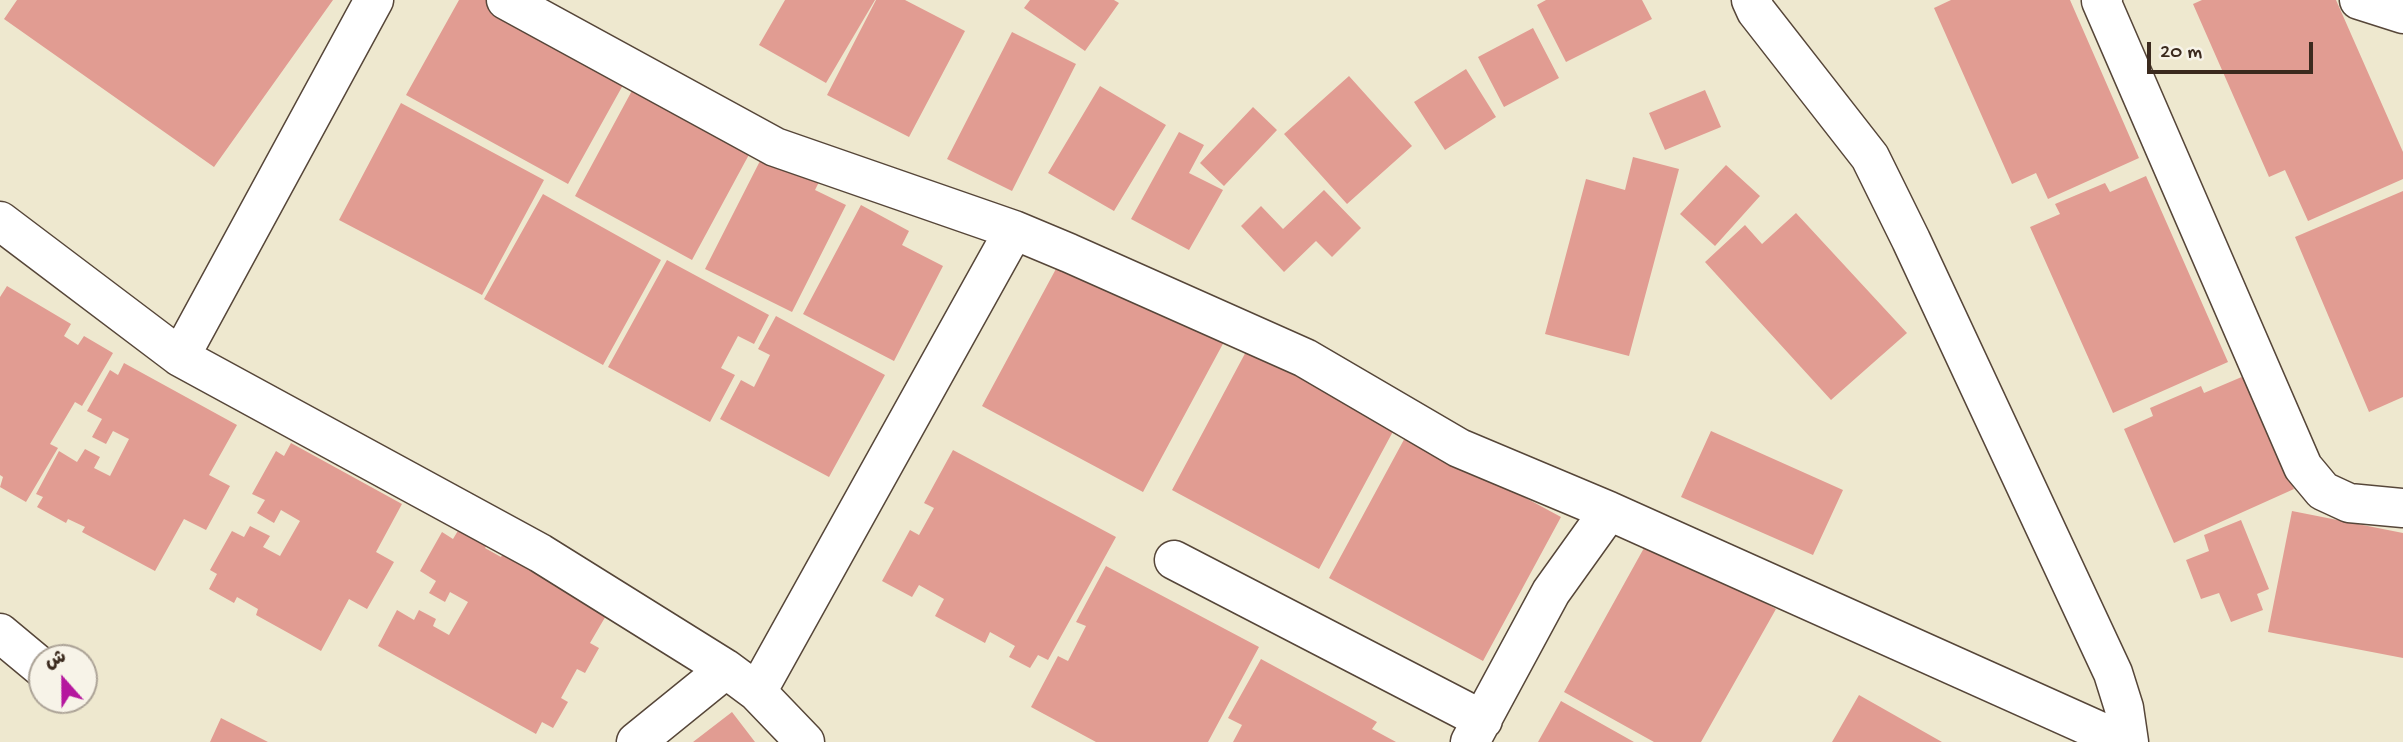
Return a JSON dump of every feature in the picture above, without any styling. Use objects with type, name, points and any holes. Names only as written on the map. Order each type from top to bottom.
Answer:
[{"type":"street","points":[[180,357],[374,0]]},
{"type":"street","points":[[506,0],[775,147],[1014,230],[1305,358],[1459,447],[2127,742],[2124,708],[2113,673],[1912,240],[1870,157],[1756,11],[1751,0]]},
{"type":"street","points":[[2103,0],[2101,1],[2303,467],[2323,491],[2349,503],[2403,508]]},
{"type":"street","points":[[2359,0],[2403,14]]},
{"type":"street","points":[[0,221],[180,357],[540,553],[726,669],[757,691],[805,742]]},
{"type":"street","points":[[757,691],[1014,230]]},
{"type":"street","points":[[1174,560],[1476,731],[1550,592],[1609,511]]},
{"type":"street","points":[[0,633],[28,656]]},
{"type":"street","points":[[636,742],[726,669]]},
{"type":"building","points":[[17,0],[333,0],[214,167],[4,19]]},
{"type":"building","points":[[459,0],[489,0],[628,76],[568,184],[406,95]]},
{"type":"building","points":[[785,0],[875,0],[826,83],[759,45]]},
{"type":"building","points":[[876,0],[905,0],[965,31],[909,137],[827,95]]},
{"type":"building","points":[[1030,0],[1114,0],[1119,3],[1085,51],[1024,8]]},
{"type":"building","points":[[1546,0],[1642,0],[1652,19],[1566,62],[1537,5]]},
{"type":"building","points":[[1951,0],[2070,0],[2139,158],[2048,199],[2036,173],[2012,184],[1934,8]]},
{"type":"building","points":[[2202,0],[2336,0],[2403,152],[2403,179],[2308,221],[2285,170],[2269,177],[2193,4]]},
{"type":"building","points":[[1533,28],[1559,78],[1504,107],[1478,57]]},
{"type":"building","points":[[1012,32],[1076,64],[1012,191],[947,159]]},
{"type":"building","points":[[1466,69],[1496,117],[1445,150],[1414,102]]},
{"type":"building","points":[[1349,76],[1412,146],[1347,204],[1284,134]]},
{"type":"building","points":[[635,85],[752,149],[692,260],[575,196]]},
{"type":"building","points":[[1100,86],[1166,125],[1114,211],[1048,173]]},
{"type":"building","points":[[1705,90],[1721,127],[1665,150],[1649,113]]},
{"type":"building","points":[[401,103],[544,180],[482,295],[339,220]]},
{"type":"building","points":[[1253,107],[1277,130],[1224,186],[1200,163]]},
{"type":"building","points":[[1179,132],[1204,145],[1189,173],[1223,190],[1189,250],[1131,219]]},
{"type":"building","points":[[1633,157],[1679,169],[1629,356],[1545,334],[1586,179],[1625,190]]},
{"type":"building","points":[[761,159],[783,171],[785,165],[819,182],[815,190],[846,205],[792,312],[705,269]]},
{"type":"building","points":[[1726,165],[1760,196],[1715,246],[1680,214]]},
{"type":"building","points":[[2146,176],[2228,362],[2113,413],[2030,227],[2060,214],[2055,204],[2105,183],[2110,192]]},
{"type":"building","points":[[1324,190],[1361,228],[1332,257],[1316,241],[1284,272],[1241,226],[1261,206],[1283,229]]},
{"type":"building","points":[[2403,191],[2403,397],[2369,412],[2295,237]]},
{"type":"building","points":[[543,194],[661,260],[603,365],[484,299]]},
{"type":"building","points":[[861,205],[909,231],[902,245],[943,266],[894,361],[803,314]]},
{"type":"building","points":[[1796,213],[1907,333],[1831,400],[1705,262],[1745,225],[1762,244]]},
{"type":"building","points":[[1064,254],[1225,340],[1143,492],[982,406]]},
{"type":"building","points":[[667,260],[769,315],[754,344],[738,336],[721,368],[735,375],[710,422],[608,367]]},
{"type":"building","points":[[7,286],[71,324],[64,336],[78,345],[84,336],[113,353],[82,406],[75,402],[50,444],[58,448],[26,502],[0,487],[3,477],[0,475],[0,297]]},
{"type":"building","points":[[776,316],[885,375],[829,477],[720,419],[741,380],[754,387],[770,355],[758,349]]},
{"type":"building","points":[[1249,346],[1397,424],[1319,569],[1172,490]]},
{"type":"building","points":[[124,363],[237,425],[209,475],[230,486],[206,530],[184,519],[155,571],[82,532],[85,527],[68,519],[66,523],[37,507],[43,497],[36,494],[59,451],[77,462],[85,449],[100,457],[94,468],[110,476],[129,439],[113,431],[106,444],[92,437],[102,419],[87,411],[110,370],[118,375]]},
{"type":"building","points":[[2244,376],[2294,489],[2174,543],[2124,429],[2153,416],[2150,408],[2201,386],[2204,393]]},
{"type":"building","points":[[1711,431],[1843,490],[1813,555],[1681,497]]},
{"type":"building","points":[[1407,434],[1561,517],[1483,661],[1329,578]]},
{"type":"building","points":[[291,443],[402,504],[376,552],[394,562],[367,609],[349,599],[321,651],[256,615],[258,609],[237,597],[234,603],[209,589],[217,574],[210,570],[232,531],[244,537],[250,526],[270,536],[263,547],[280,556],[300,521],[281,510],[274,523],[257,513],[265,500],[252,494],[276,451],[284,456]]},
{"type":"building","points":[[953,450],[1116,537],[1048,660],[1038,655],[1030,668],[1009,657],[1015,646],[990,632],[985,643],[935,616],[944,599],[919,585],[912,597],[882,581],[910,530],[919,535],[934,508],[924,503]]},
{"type":"building","points":[[2292,511],[2403,533],[2403,658],[2268,632]]},
{"type":"building","points":[[2241,520],[2269,589],[2257,594],[2263,610],[2231,622],[2219,593],[2201,599],[2186,560],[2209,551],[2204,535]]},
{"type":"building","points":[[462,524],[490,539],[485,548],[501,557],[506,548],[607,614],[590,643],[599,648],[585,673],[577,669],[561,698],[568,702],[553,728],[542,722],[536,734],[378,646],[397,610],[414,620],[419,610],[436,619],[433,626],[449,635],[468,602],[450,592],[445,602],[429,593],[436,581],[420,571],[442,532],[453,539]]},
{"type":"building","points":[[1649,539],[1776,609],[1701,742],[1654,742],[1564,692]]},
{"type":"building","points":[[1106,566],[1259,647],[1208,742],[1096,742],[1031,707],[1058,656],[1068,661],[1086,626],[1076,622]]},
{"type":"building","points":[[1261,659],[1377,722],[1372,729],[1396,742],[1233,742],[1242,725],[1228,718]]},
{"type":"building","points":[[1859,695],[1942,742],[1832,742]]},
{"type":"building","points":[[1561,701],[1634,742],[1538,742]]},
{"type":"building","points":[[732,712],[755,742],[693,742]]},
{"type":"building","points":[[221,718],[268,742],[210,742]]}]
